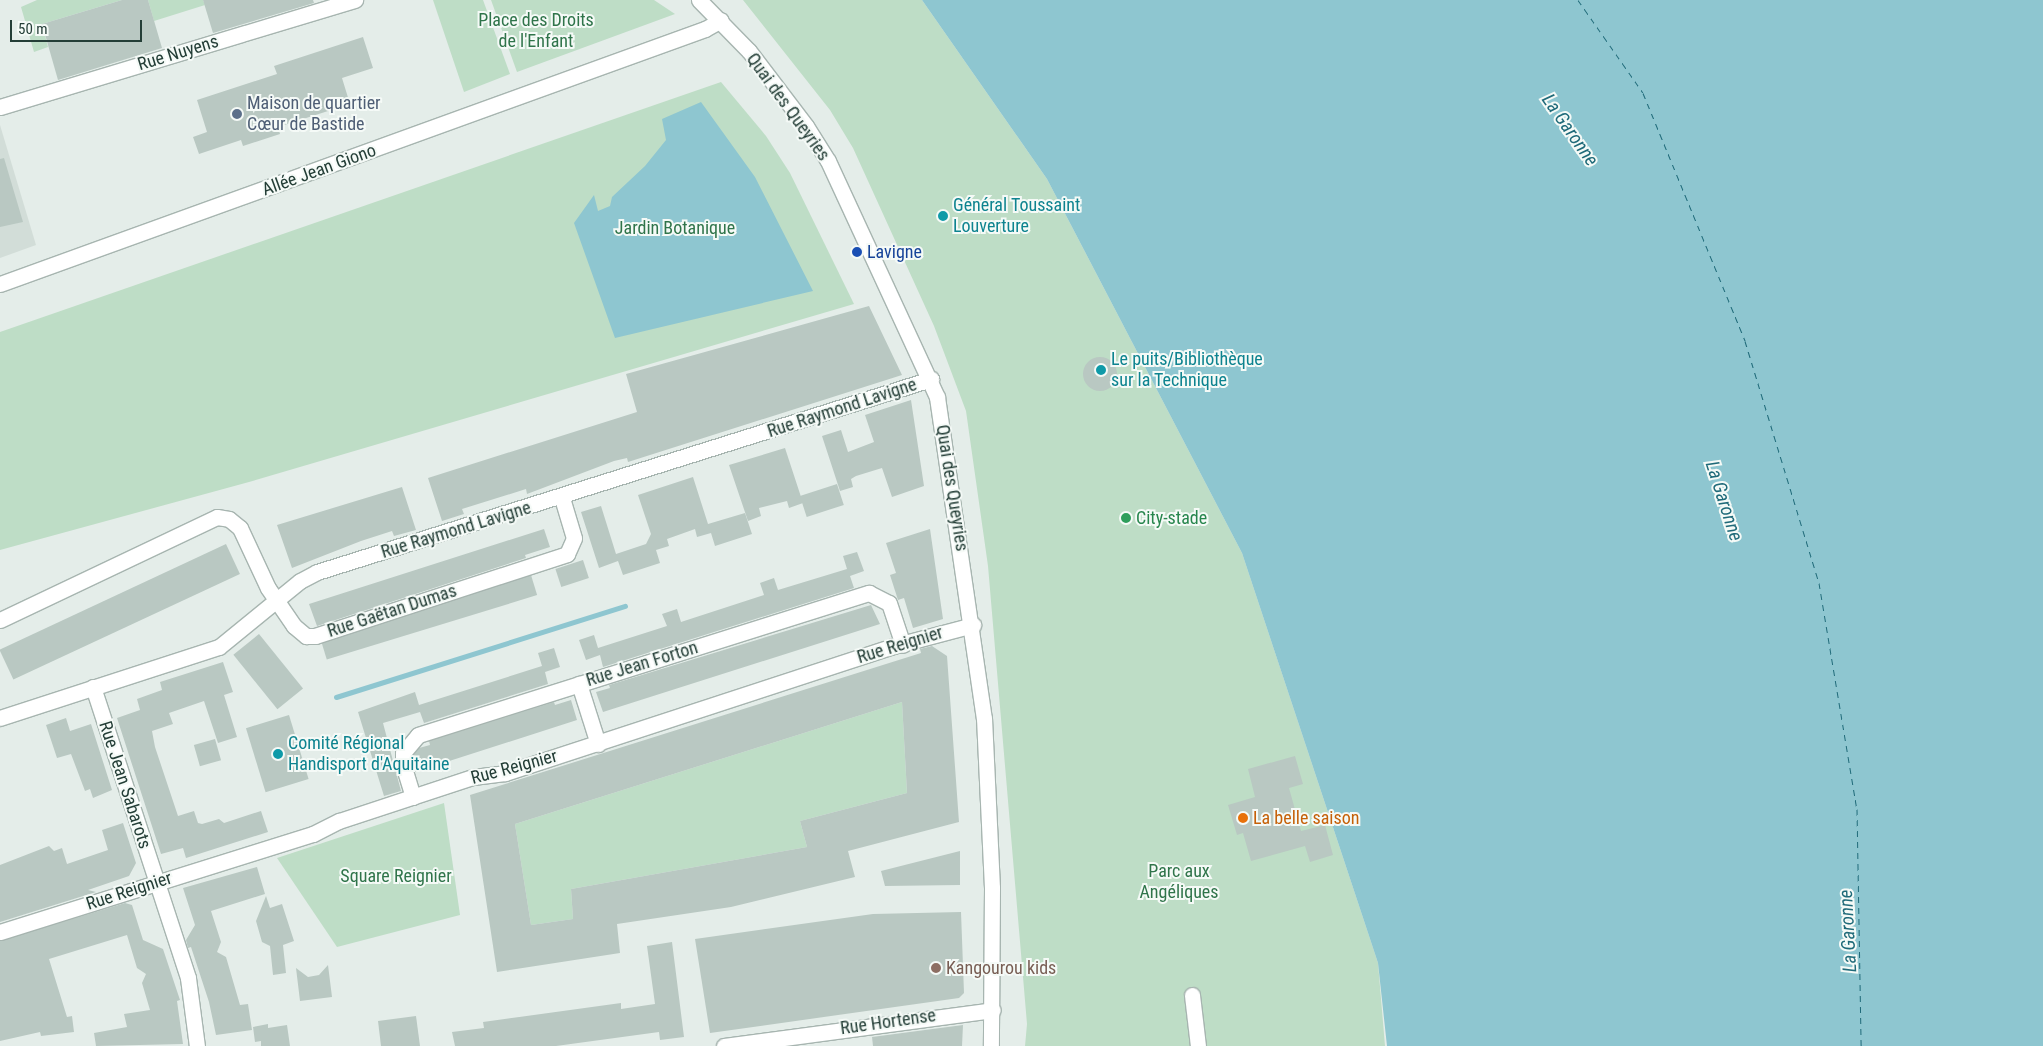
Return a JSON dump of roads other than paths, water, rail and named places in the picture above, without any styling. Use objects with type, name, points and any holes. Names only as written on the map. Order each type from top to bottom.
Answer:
[{"type":"street","name":"Rue Nuyens","points":[[0,107],[355,0]]},
{"type":"street","name":"Quai des Queyries","points":[[699,0],[721,20],[806,126],[828,161],[931,380],[941,416],[973,625],[984,718],[993,1010],[991,1046]]},
{"type":"street","name":"Allée Jean Giono","points":[[0,284],[705,30],[721,20]]},
{"type":"street","name":"Rue Raymond Lavigne","points":[[0,718],[219,648],[300,581],[317,572],[562,498],[931,380]]},
{"type":"street","name":"Rue Gaëtan Dumas","points":[[0,620],[217,517],[229,519],[240,528],[268,588],[299,632],[315,636],[567,554],[574,538],[562,498]]},
{"type":"street","name":"Rue Jean Forton","points":[[413,797],[403,764],[403,753],[418,735],[869,593],[889,603],[903,645]]},
{"type":"street","name":"Rue Reignier","points":[[0,932],[313,834],[339,821],[413,797],[598,744],[893,646],[903,645],[973,625]]},
{"type":"street","points":[[579,684],[598,744]]},
{"type":"street","name":"Rue Jean Sabarots","points":[[93,688],[188,978],[197,1046]]},
{"type":"street","points":[[1192,995],[1198,1046]]},
{"type":"street","name":"Rue Hortense","points":[[724,1046],[993,1010]]},
{"type":"water","name":"La Garonne","points":[[922,0],[2043,0],[2043,1046],[1387,1046],[1378,963],[1242,553],[1047,179]]},
{"type":"water","points":[[701,102],[755,177],[813,291],[615,338],[574,223],[594,195],[598,211],[610,206],[612,197],[645,166],[666,140],[662,119]]},
{"type":"waterway","points":[[336,697],[625,606]]},
{"type":"place","name":"Maison de quartier Cœur de Bastide","points":[[237,114]]},
{"type":"place","name":"Général Toussaint Louverture","points":[[943,216]]},
{"type":"place","name":"Lavigne","points":[[857,252]]},
{"type":"place","name":"Le puits/Bibliothèque sur la Technique","points":[[1101,370]]},
{"type":"place","name":"City-stade","points":[[1126,518]]},
{"type":"place","name":"Comité Régional Handisport d'Aquitaine","points":[[278,754]]},
{"type":"place","name":"La belle saison","points":[[1243,818]]},
{"type":"place","name":"Kangourou kids","points":[[936,968]]},
{"type":"park label","name":"Place des Droits de l'Enfant","points":[[536,31]]},
{"type":"park label","name":"Jardin Botanique","points":[[675,228]]},
{"type":"park label","name":"Square Reignier","points":[[396,876]]},
{"type":"park label","name":"Parc aux Angéliques","points":[[1179,882]]}]
